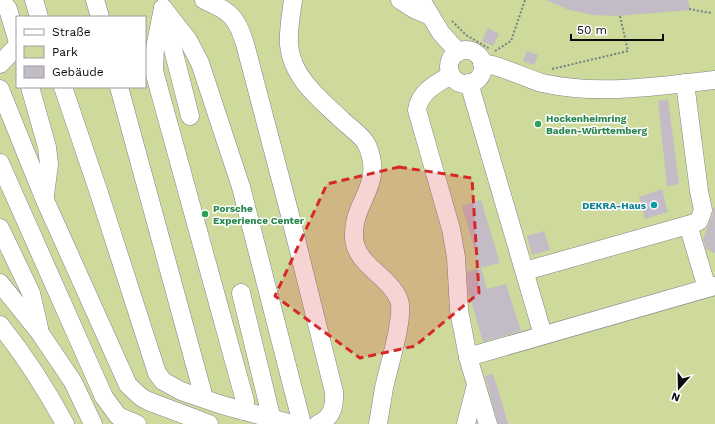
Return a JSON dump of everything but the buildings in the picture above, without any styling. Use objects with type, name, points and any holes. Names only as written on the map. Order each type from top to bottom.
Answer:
[{"type":"lane","points":[[1,0],[8,9],[16,37]]},
{"type":"lane","points":[[34,0],[39,16]]},
{"type":"lane","points":[[95,0],[100,16]]},
{"type":"lane","points":[[204,0],[215,5],[236,21],[255,82],[290,211],[334,392],[335,400],[330,415],[326,420],[318,424]]},
{"type":"lane","points":[[293,0],[289,46],[295,67],[310,90],[366,143],[372,157],[373,172],[370,187],[357,214],[354,231],[354,244],[362,258],[392,288],[399,300],[400,315],[384,388],[378,424]]},
{"type":"lane","points":[[400,0],[414,9],[425,7],[448,43],[458,52]]},
{"type":"lane","points":[[161,4],[190,116]]},
{"type":"lane","points":[[161,4],[155,48],[154,71],[245,401],[244,411]]},
{"type":"lane","points":[[161,4],[188,40],[203,70],[241,187],[302,424]]},
{"type":"lane","points":[[0,64],[16,47]]},
{"type":"lane","points":[[488,57],[479,78],[469,83],[459,82],[451,75],[449,65],[454,56],[458,52],[469,50],[488,57],[495,64],[542,82],[586,89],[634,89],[715,80]]},
{"type":"lane","points":[[451,75],[433,85],[424,94],[418,103],[418,110],[451,229],[456,257],[459,310],[468,357],[488,424]]},
{"type":"lane","points":[[469,83],[543,335]]},
{"type":"lane","points":[[525,271],[699,221],[703,210],[699,191],[685,83]]},
{"type":"lane","points":[[63,88],[157,373],[168,384],[204,398],[272,420],[292,424]]},
{"type":"lane","points":[[119,88],[204,398]]},
{"type":"lane","points":[[44,198],[48,164],[47,147],[32,92],[1,95],[44,198],[128,385],[141,397],[148,401],[209,424]]},
{"type":"lane","points":[[0,163],[104,397],[118,416],[137,424]]},
{"type":"lane","points":[[468,357],[711,287],[688,225]]},
{"type":"lane","points":[[0,228],[31,293],[40,333]]},
{"type":"lane","points":[[0,283],[40,333],[74,382],[93,424]]},
{"type":"lane","points":[[241,293],[272,420]]},
{"type":"lane","points":[[0,325],[20,350],[50,397],[65,424]]},
{"type":"lane","points":[[466,424],[476,384]]},
{"type":"path","points":[[488,57],[497,48],[511,41],[525,0]]},
{"type":"path","points":[[690,9],[711,13]]},
{"type":"path","points":[[547,72],[555,67],[628,51],[620,16]]},
{"type":"path","points":[[449,18],[488,57]]},
{"type":"path","points":[[488,57],[502,55]]},
{"type":"highlighted area","points":[[399,167],[472,178],[479,293],[415,346],[360,358],[275,296],[327,184]]},
{"type":"green space","points":[[0,0],[715,0],[715,424],[0,424]]},
{"type":"place","name":"Hockenheimring Baden-Württemberg","points":[[538,124]]},
{"type":"place","name":"DEKRA-Haus","points":[[654,205]]},
{"type":"place","name":"Porsche Experience Center","points":[[205,214]]}]
